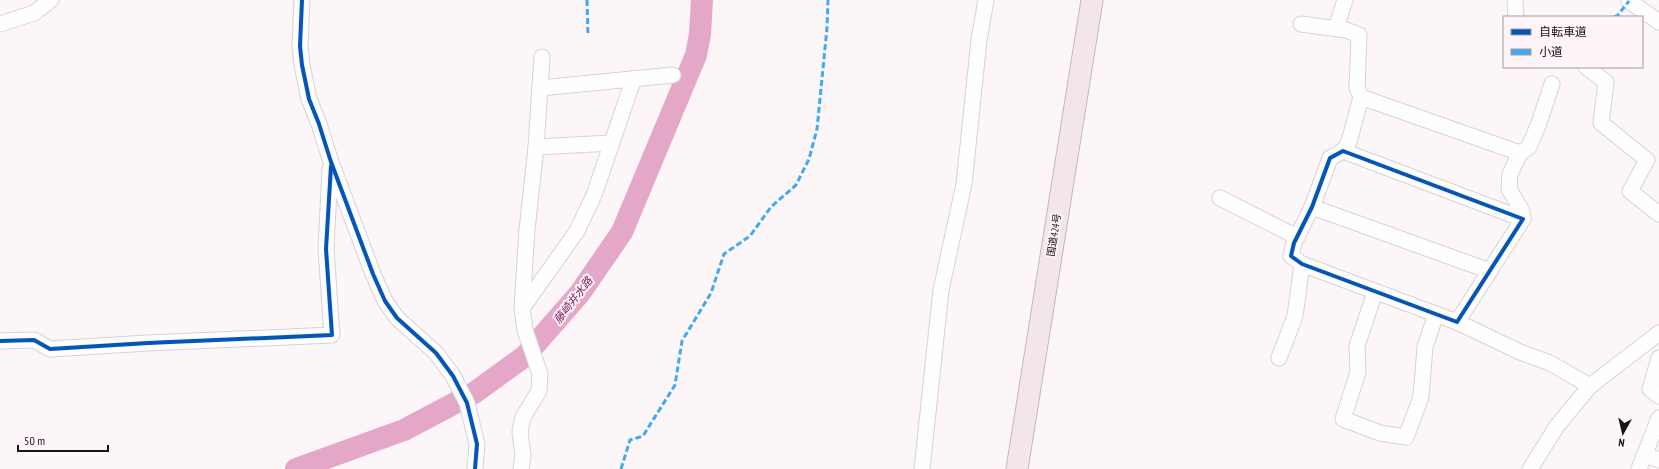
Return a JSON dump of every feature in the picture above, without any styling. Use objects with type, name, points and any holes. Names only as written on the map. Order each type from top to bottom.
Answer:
[{"type":"highway","name":"国道424号","points":[[1017,469],[1092,0]]},
{"type":"street","points":[[0,24],[34,13],[51,0]]},
{"type":"street","points":[[302,0],[300,46],[302,65],[309,99],[331,162],[373,274],[385,301],[397,318],[436,353],[453,376],[467,403],[477,444],[475,469]]},
{"type":"street","points":[[922,469],[941,290],[964,184],[979,40],[986,0]]},
{"type":"street","points":[[1336,28],[1346,0]]},
{"type":"street","points":[[1515,0],[1516,16]]},
{"type":"street","points":[[1629,1],[1659,22]]},
{"type":"street","points":[[1301,24],[1336,28],[1359,35],[1357,88],[1362,97],[1520,153]]},
{"type":"street","points":[[521,469],[524,455],[520,432],[523,417],[539,391],[540,374],[524,330],[522,308],[527,230],[536,147],[542,57]]},
{"type":"street","points":[[1587,68],[1606,82],[1601,123],[1647,160],[1630,191],[1659,214]]},
{"type":"street","points":[[540,88],[673,74]]},
{"type":"street","points":[[522,308],[577,231],[594,195],[634,78]]},
{"type":"street","points":[[1457,322],[1523,219],[1522,211],[1509,189],[1510,174],[1520,153],[1529,146],[1539,123],[1552,84]]},
{"type":"street","points":[[1362,97],[1349,142],[1343,151],[1330,158],[1312,207],[1297,237],[1292,256],[1302,264],[1457,322],[1520,352],[1550,363],[1590,386]]},
{"type":"street","points":[[536,147],[612,143]]},
{"type":"street","points":[[1343,151],[1523,219]]},
{"type":"street","points":[[0,341],[34,340],[50,349],[332,335],[326,249],[331,162]]},
{"type":"street","points":[[1220,198],[1297,237]]},
{"type":"street","points":[[1312,207],[1490,271]]},
{"type":"street","points":[[1279,358],[1296,316],[1302,264]]},
{"type":"street","points":[[1375,292],[1357,346],[1358,372],[1343,419],[1380,433],[1406,437],[1421,397],[1425,347],[1436,314]]},
{"type":"street","points":[[1530,469],[1557,426],[1590,386],[1659,333]]},
{"type":"street","points":[[1659,358],[1650,389],[1659,396]]},
{"type":"street","points":[[1639,469],[1652,458],[1659,418]]},
{"type":"waterway","name":"藤崎井水路","points":[[296,469],[404,430],[474,393],[525,356],[580,293],[622,232],[696,55],[700,34],[702,0]]},
{"type":"marked path","points":[[587,0],[588,36]]},
{"type":"marked path","points":[[621,469],[630,440],[643,436],[675,385],[682,341],[711,293],[724,254],[750,236],[771,207],[796,185],[809,159],[817,129],[827,28],[828,0]]},
{"type":"marked path","points":[[1616,16],[1629,1]]},
{"type":"cycle path","points":[[302,0],[300,46],[302,65],[309,99],[331,162],[373,274],[385,301],[397,318],[436,353],[453,376],[467,403],[477,444],[475,469]]},
{"type":"cycle path","points":[[1343,151],[1523,219],[1457,322],[1302,264],[1291,256],[1294,243],[1312,207],[1330,158],[1343,151]]},
{"type":"cycle path","points":[[0,341],[34,340],[50,349],[332,335],[326,249],[331,166]]}]
